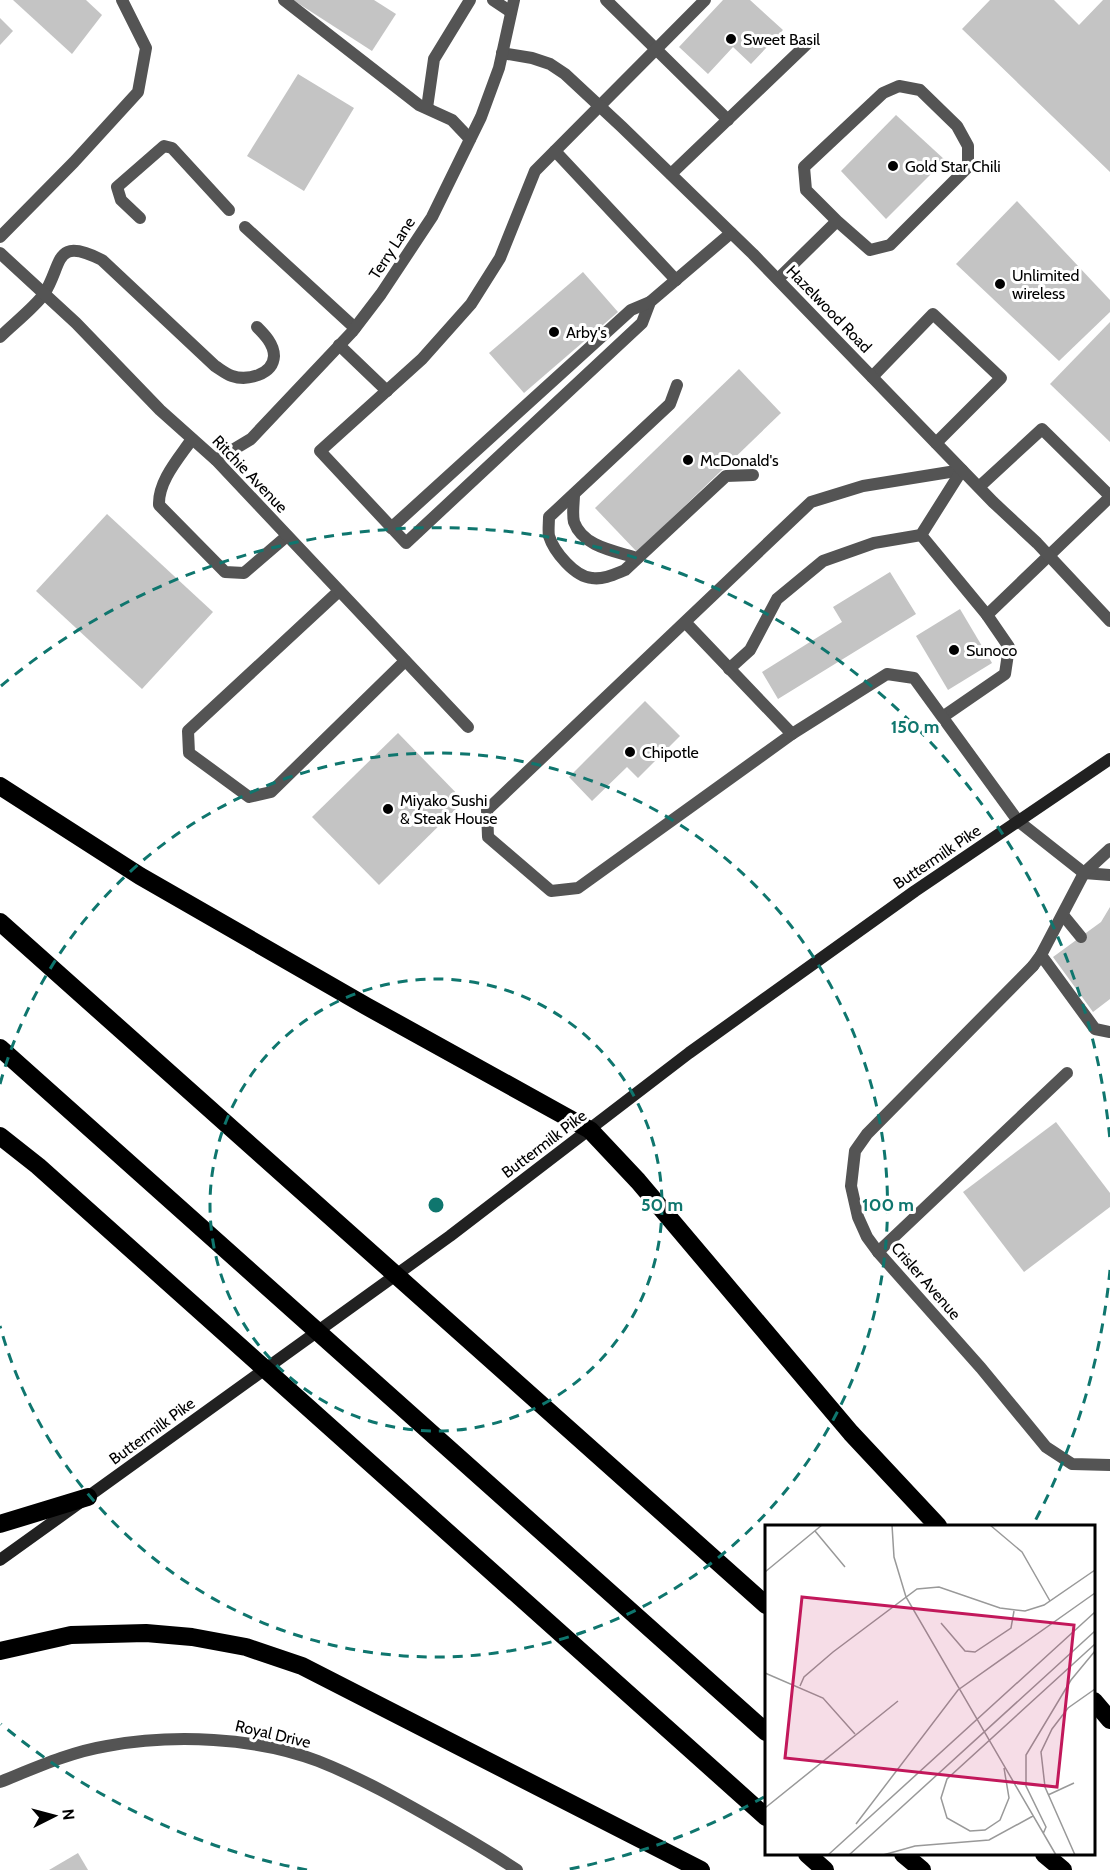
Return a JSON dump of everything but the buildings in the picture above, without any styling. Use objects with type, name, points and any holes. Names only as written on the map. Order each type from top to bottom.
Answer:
[{"type":"highway","points":[[0,786],[140,876],[366,1006],[590,1130],[646,1190],[851,1432],[936,1525]]},
{"type":"highway","points":[[0,922],[765,1604]]},
{"type":"highway","points":[[0,1048],[765,1731]]},
{"type":"highway","points":[[0,1136],[38,1166],[765,1816]]},
{"type":"highway","points":[[0,1524],[88,1497]]},
{"type":"highway","points":[[0,1651],[71,1635],[146,1633],[192,1637],[246,1647],[302,1665],[701,1870]]},
{"type":"highway","points":[[1095,1702],[1110,1720]]},
{"type":"highway","points":[[808,1855],[825,1870]]},
{"type":"highway","points":[[904,1855],[922,1870]]},
{"type":"highway","points":[[1045,1855],[1063,1870]]},
{"type":"main road","name":"Buttermilk Pike","points":[[0,1560],[450,1236],[690,1053],[915,891],[1110,759]]},
{"type":"street","points":[[0,237],[74,162],[138,92],[146,48],[122,0]]},
{"type":"street","points":[[284,0],[419,105],[452,120],[471,139]]},
{"type":"street","points":[[427,108],[434,59],[470,0]]},
{"type":"street","points":[[493,0],[512,6]]},
{"type":"street","points":[[606,0],[729,120]]},
{"type":"street","points":[[650,302],[642,323],[406,543],[320,452],[422,358],[471,304],[500,258],[535,171],[705,0]]},
{"type":"street","name":"Terry Lane","points":[[216,460],[251,439],[355,328],[381,294],[432,217],[481,117],[499,68],[512,6]]},
{"type":"street","points":[[671,174],[809,42]]},
{"type":"street","name":"Hazelwood Road","points":[[502,53],[532,58],[550,64],[565,74],[600,106],[778,279],[1110,621]]},
{"type":"street","points":[[899,86],[920,90],[957,126],[968,146],[968,167],[890,245],[870,250],[837,221],[806,190],[804,167],[884,93],[899,86]]},
{"type":"street","points":[[140,218],[122,200],[117,188],[164,146],[172,148],[229,210]]},
{"type":"street","points":[[555,151],[676,280]]},
{"type":"street","points":[[778,279],[837,221]]},
{"type":"street","points":[[245,227],[355,328]]},
{"type":"street","points":[[391,528],[631,310],[650,302],[731,232]]},
{"type":"street","points":[[0,337],[44,294],[59,258],[71,251],[86,252],[102,260],[215,366],[233,376],[256,377],[269,368],[274,356],[272,348],[269,340],[257,327]]},
{"type":"street","name":"Ritchie Avenue","points":[[0,254],[44,294],[160,410],[216,460],[468,727]]},
{"type":"street","points":[[872,376],[933,314],[1001,378],[936,443]]},
{"type":"street","points":[[339,345],[387,391]]},
{"type":"street","points":[[677,385],[670,404],[549,517],[549,536],[562,559],[578,574],[592,579],[625,570],[726,476],[753,475]]},
{"type":"street","points":[[979,488],[1042,429],[1110,497],[987,615]]},
{"type":"street","points":[[192,439],[168,475],[159,496],[159,505],[225,572],[244,573],[287,536]]},
{"type":"street","points":[[729,669],[750,650],[777,599],[823,561],[874,543],[921,535],[962,470]]},
{"type":"street","points":[[962,470],[863,486],[811,502],[487,810],[488,837],[552,891],[578,888],[792,734],[886,674],[914,678],[944,716],[1018,821],[1084,873],[1110,875]]},
{"type":"street","points":[[574,494],[574,520],[582,537],[595,544],[638,558]]},
{"type":"street","points":[[921,535],[987,615],[1009,647],[1005,674],[944,716]]},
{"type":"street","points":[[339,591],[188,731],[189,753],[249,797],[271,792],[405,661]]},
{"type":"street","points":[[684,622],[792,734]]},
{"type":"street","points":[[1084,873],[1110,849]]},
{"type":"street","name":"Crisler Avenue","points":[[1084,873],[1033,966],[867,1134],[855,1151],[851,1186],[858,1217],[867,1237],[878,1252],[981,1368],[1046,1447],[1072,1464],[1110,1465]]},
{"type":"street","points":[[1063,915],[1080,937]]},
{"type":"street","points":[[1041,955],[1095,1029],[1110,1032]]},
{"type":"street","points":[[878,1252],[1066,1073]]},
{"type":"street","name":"Royal Drive","points":[[0,1782],[45,1764],[106,1746],[152,1739],[224,1740],[265,1747],[316,1761],[390,1794],[518,1870]]},
{"type":"place","name":"Sweet Basil","points":[[731,39]]},
{"type":"place","name":"Gold Star Chili","points":[[893,166]]},
{"type":"place","name":"Unlimited wireless","points":[[1000,284]]},
{"type":"place","name":"Arby's","points":[[554,332]]},
{"type":"place","name":"McDonald's","points":[[688,460]]},
{"type":"place","name":"Sunoco","points":[[954,650]]},
{"type":"place","name":"Chipotle","points":[[630,752]]},
{"type":"place","name":"Miyako Sushi & Steak House","points":[[388,809]]}]
